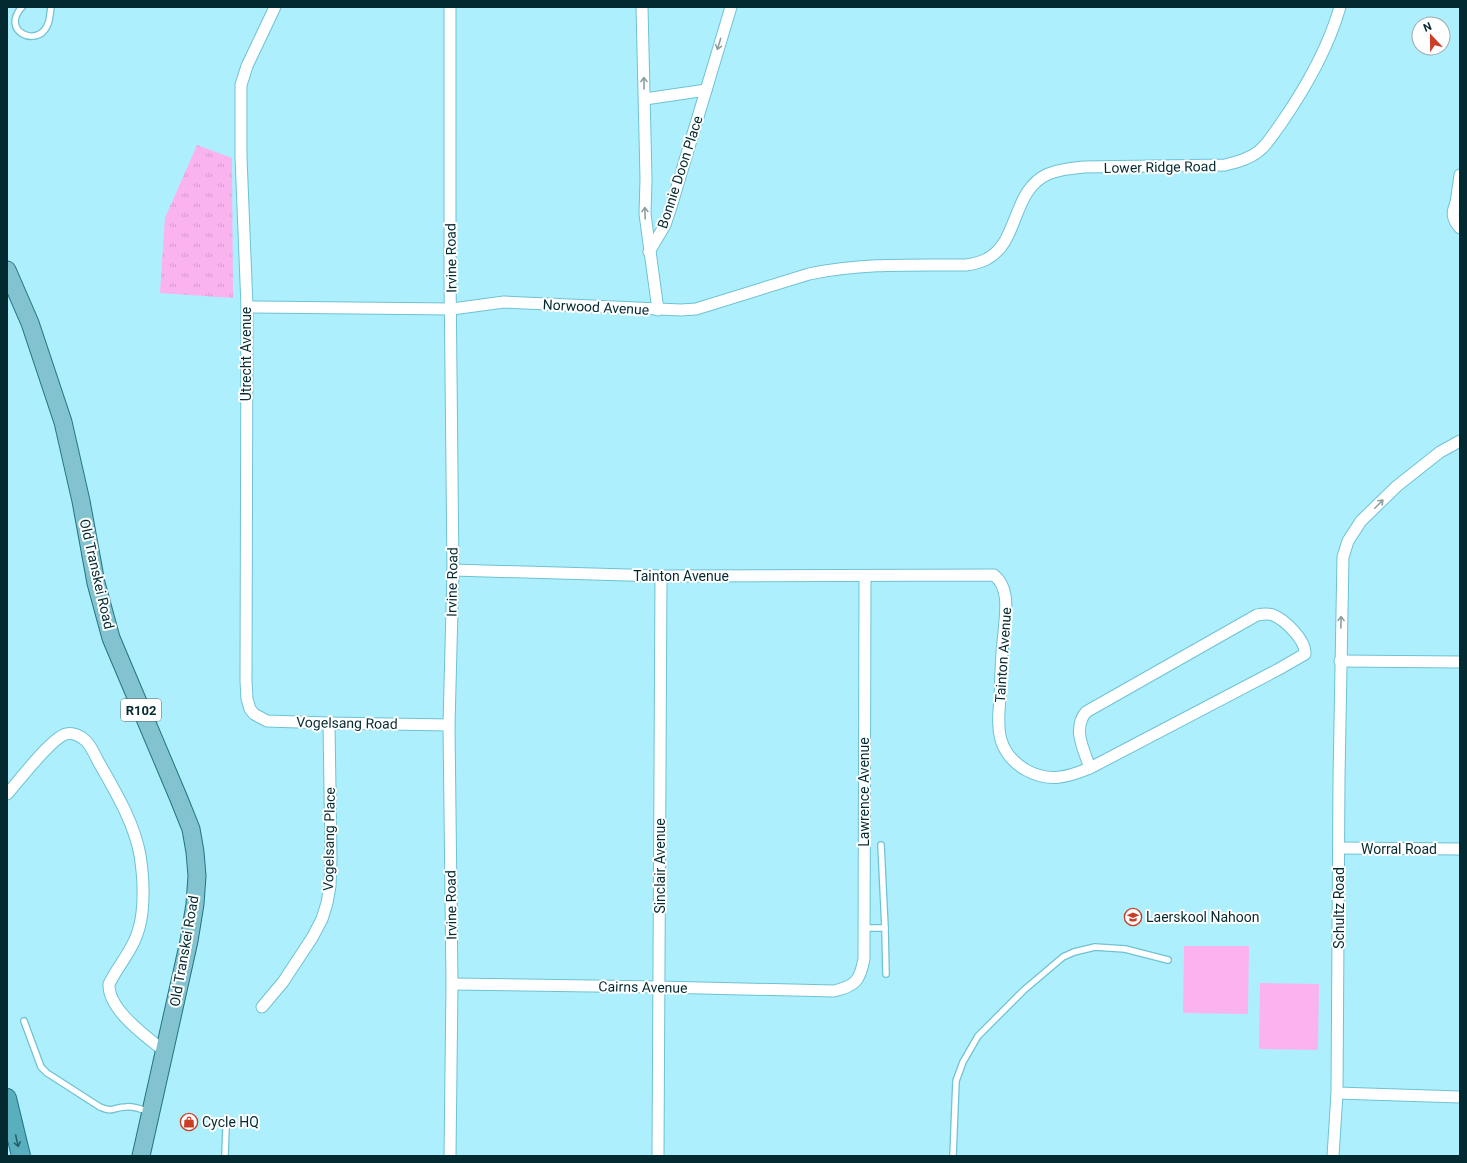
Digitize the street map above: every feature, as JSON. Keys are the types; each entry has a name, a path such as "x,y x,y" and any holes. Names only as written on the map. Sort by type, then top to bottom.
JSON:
{"highway":[{"path":"7,1098 21,1156"}],"main road":[{"name":"Old Transkei Road","path":"7,270 30,323 63,422 81,501 96,583 111,638 179,799 192,837 195,852 197,876 195,904 189,941 141,1156"}],"street":[{"name":"Utrecht Avenue","path":"250,708 247,699 246,681 247,307 241,157 241,85 247,66 275,7"},
{"name":"Irvine Road","path":"450,7 450,275 452,309 453,570 449,725 452,984 450,1156"},
{"name":"Bonnie Doon Place","path":"642,7 645,99 645,214 658,310"},
{"name":"Bonnie Doon Place","path":"649,252 665,225 730,7"},
{"name":"Lower Ridge Road","path":"940,265 966,265 986,259 1000,249 1024,195 1030,187 1047,174 1066,168 1084,167 1214,166 1234,163 1251,156 1267,142 1288,112 1324,49 1340,7"},
{"name":"Bonnie Doon Place","path":"645,99 706,90"},
{"path":"1460,175 1458,205 1452,213 1453,219 1460,228"},
{"name":"Norwood Avenue","path":"247,307 452,309 504,302 658,310 696,309 809,274 877,265 940,265"},
{"name":"Schultz Road","path":"1333,1156 1337,1092 1340,661 1342,566 1345,549 1348,541 1361,521 1397,486 1440,452 1460,441"},
{"name":"Tainton Avenue","path":"453,570 661,576 994,575 1002,584 1006,600 999,719 1002,741 1006,751 1017,765 1031,773 1060,778 1071,776 1090,768 1279,669 1304,654 1305,648 1303,644 1282,620 1270,614 1257,615 1086,712 1080,722 1079,734 1090,768"},
{"name":"Sinclair Avenue","path":"658,1156 661,576"},
{"name":"Lawrence Avenue","path":"834,991 853,984 858,979 862,970 864,958 865,576"},
{"path":"1340,661 1460,662"},
{"name":"Vogelsang Road","path":"250,708 254,714 267,720 329,724 449,725"},
{"name":"Vogelsang Place","path":"262,1007 283,982 312,938 322,919 327,902 330,886 331,858 329,724"},
{"path":"7,794 48,747 57,740 66,734 72,734 79,736 86,741 107,776 133,828 140,856 143,891 142,912 138,933 109,984 109,990 118,1008 127,1018 164,1051"},
{"name":"Worral Road","path":"1339,848 1460,849"},
{"name":"Cairns Avenue","path":"452,984 834,991"},
{"path":"1337,1092 1460,1097"}],"lane":[{"path":"22,7 14,18 16,26 22,34 30,37 43,31 47,26 51,7"},
{"path":"881,845 886,974"},
{"path":"864,928 885,928"},
{"path":"954,1156 956,1081 963,1062 978,1036 1024,990 1063,957 1094,947 1125,949 1168,960"},
{"path":"24,1022 41,1067 47,1073 107,1110 126,1107 137,1108 151,1113"},
{"path":"225,1156 226,1128"}],"green space":[{"path":"197,145 232,158 233,298 160,293 165,218"},
{"path":"1184,946 1249,946 1248,1014 1183,1013"},
{"path":"1260,983 1319,984 1318,1050 1259,1049"}],"place":[{"name":"Laerskool Nahoon","path":"1133,917"},
{"name":"Cycle HQ","path":"189,1122"}]}
